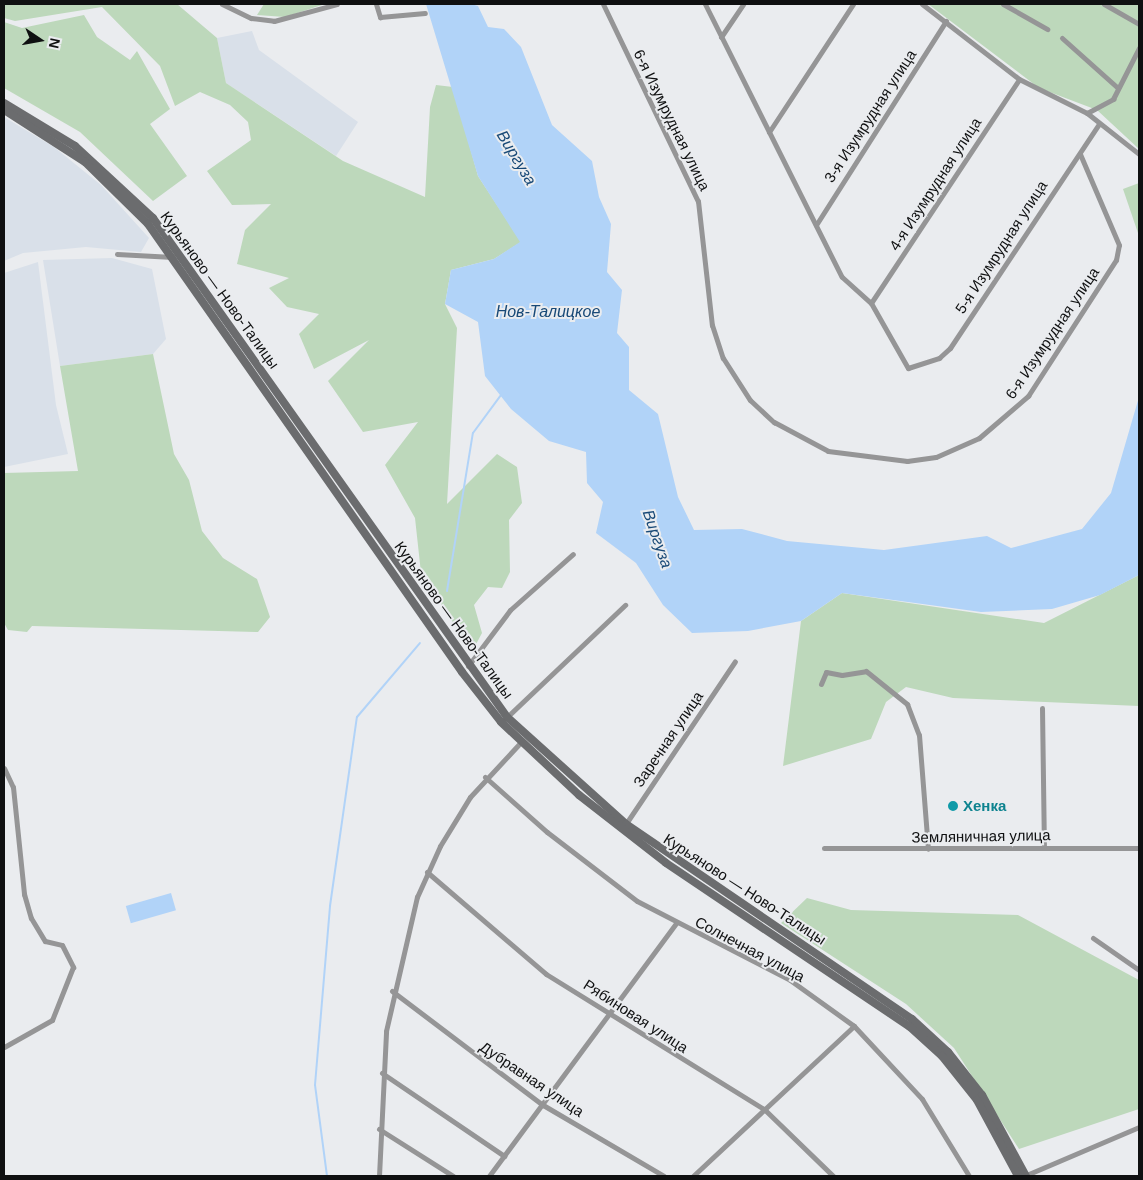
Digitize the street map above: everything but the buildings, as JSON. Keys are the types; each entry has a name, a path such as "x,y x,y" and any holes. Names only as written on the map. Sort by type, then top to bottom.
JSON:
{"main road":[{"name":"Курьяново — Ново-Талицы","path":"4,103 82,151 153,218 467,667 507,717 624,827"},
{"name":"Курьяново — Ново-Талицы","path":"4,110 96,171 175,257 462,672 521,742 624,827 909,1026 942,1056 977,1100 1023,1176"}],"street":[{"path":"222,4 250,18 274,21 337,4"},
{"path":"376,4 380,17 425,13"},
{"name":"6-я Изумрудная улица","path":"603,4 698,201 712,325 723,358 750,400 774,422 828,451 907,461 936,457 979,438 1028,396 1116,260 1119,245 1080,154"},
{"path":"704,4 842,277 871,303"},
{"path":"721,37 742,4"},
{"path":"769,132 853,4"},
{"path":"922,4 1019,79 1087,113 1098,125 1139,154"},
{"path":"1003,4 1047,28"},
{"path":"1104,4 1139,24"},
{"name":"3-я Изумрудная улица","path":"816,225 946,21"},
{"path":"1062,38 1118,88"},
{"path":"1087,113 1106,105 1118,88 1139,48"},
{"name":"4-я Изумрудная улица","path":"871,303 1019,79"},
{"name":"5-я Изумрудная улица","path":"871,303 903,365 913,368 950,348 1098,125"},
{"path":"117,254 175,257"},
{"path":"467,667 510,610 573,554"},
{"path":"507,717 625,605"},
{"name":"Заречная улица","path":"624,827 735,661"},
{"path":"821,684 826,672 842,675 866,671 907,704 919,735 928,849"},
{"path":"1042,708 1044,848"},
{"path":"379,1176 382,1073 392,991 426,872 485,777 521,742"},
{"path":"4,768 12,787 24,894 31,918 45,941 62,945 73,967 52,1020 4,1047"},
{"name":"Солнечная улица","path":"485,777 603,877 676,923 790,980 854,1026 922,1098 969,1176"},
{"name":"Земляничная улица","path":"824,848 1139,848"},
{"name":"Рябиновая улица","path":"426,872 546,974 765,1110 833,1176"},
{"path":"489,1176 543,1106 608,1014 676,923"},
{"path":"1093,938 1139,970"},
{"name":"Дубравная улица","path":"392,991 543,1106 664,1176"},
{"path":"693,1176 854,1026"},
{"path":"382,1073 504,1156"},
{"path":"1023,1176 1139,1127"},
{"path":"379,1129 453,1176"}],"shaded area":[{"path":"252,31 259,50 358,122 336,156 226,83 217,38"},
{"path":"4,117 54,147 101,185 149,238 141,252 86,247 23,253 4,261"},
{"path":"112,258 152,269 166,339 153,354 60,366 43,260"},
{"path":"38,262 56,405 68,454 4,467 4,273"}],"green space":[{"path":"4,4 177,4 217,38 226,83 343,161 425,197 430,107 436,85 453,87 478,176 521,242 494,259 451,270 445,304 457,328 447,504 497,454 517,467 522,503 509,520 510,572 502,588 488,587 474,605 482,633 474,648 470,649 421,573 415,518 385,465 418,422 363,432 328,381 369,340 314,369 299,334 319,314 287,307 269,288 289,278 237,264 245,230 271,204 232,205 207,171 251,140 248,122 230,105 200,92 175,106 160,66 102,7 15,21 4,18"},
{"path":"264,4 325,4 285,17 257,15"},
{"path":"928,4 1139,4 1139,149 1097,110 1039,88"},
{"path":"84,15 97,37 130,60 137,51 170,109 150,124 187,176 153,201 80,132 4,88 4,22 22,28"},
{"path":"1139,183 1139,236 1123,189"},
{"path":"153,354 174,454 189,480 202,531 223,558 257,579 270,617 258,632 32,626 27,632 8,630 4,623 4,473 78,471 60,366"},
{"path":"1139,575 1139,706 953,698 906,687 886,702 871,739 783,766 801,621 842,593 1044,623"},
{"path":"807,898 851,910 1018,915 1139,980 1139,1109 1019,1149 954,1048 906,1004 781,923"}],"water":[{"name":"Нов-Талицкое","path":"426,4 471,4 478,6 488,27 504,29 521,47 552,125 592,161 599,197 611,224 607,272 622,290 617,333 629,347 629,390 658,414 678,497 694,530 742,529 787,541 884,550 987,536 1011,548 1082,529 1111,493 1139,397 1139,575 1100,595 1052,609 981,612 842,593 801,621 748,631 692,633 663,605 636,563 596,533 603,502 587,483 586,452 549,441 511,409 485,376 478,322 445,304 451,270 494,259 520,242 478,176"},
{"path":"171,893 176,910 131,923 126,906"}],"waterway":[{"path":"447,591 473,433 501,395"},
{"path":"327,1176 315,1085 330,906 357,717 420,643"}],"place":[{"name":"Хенка","path":"953,806"}],"water label":[{"name":"Виргуза","path":"516,158"},
{"name":"Виргуза","path":"657,539"}]}
